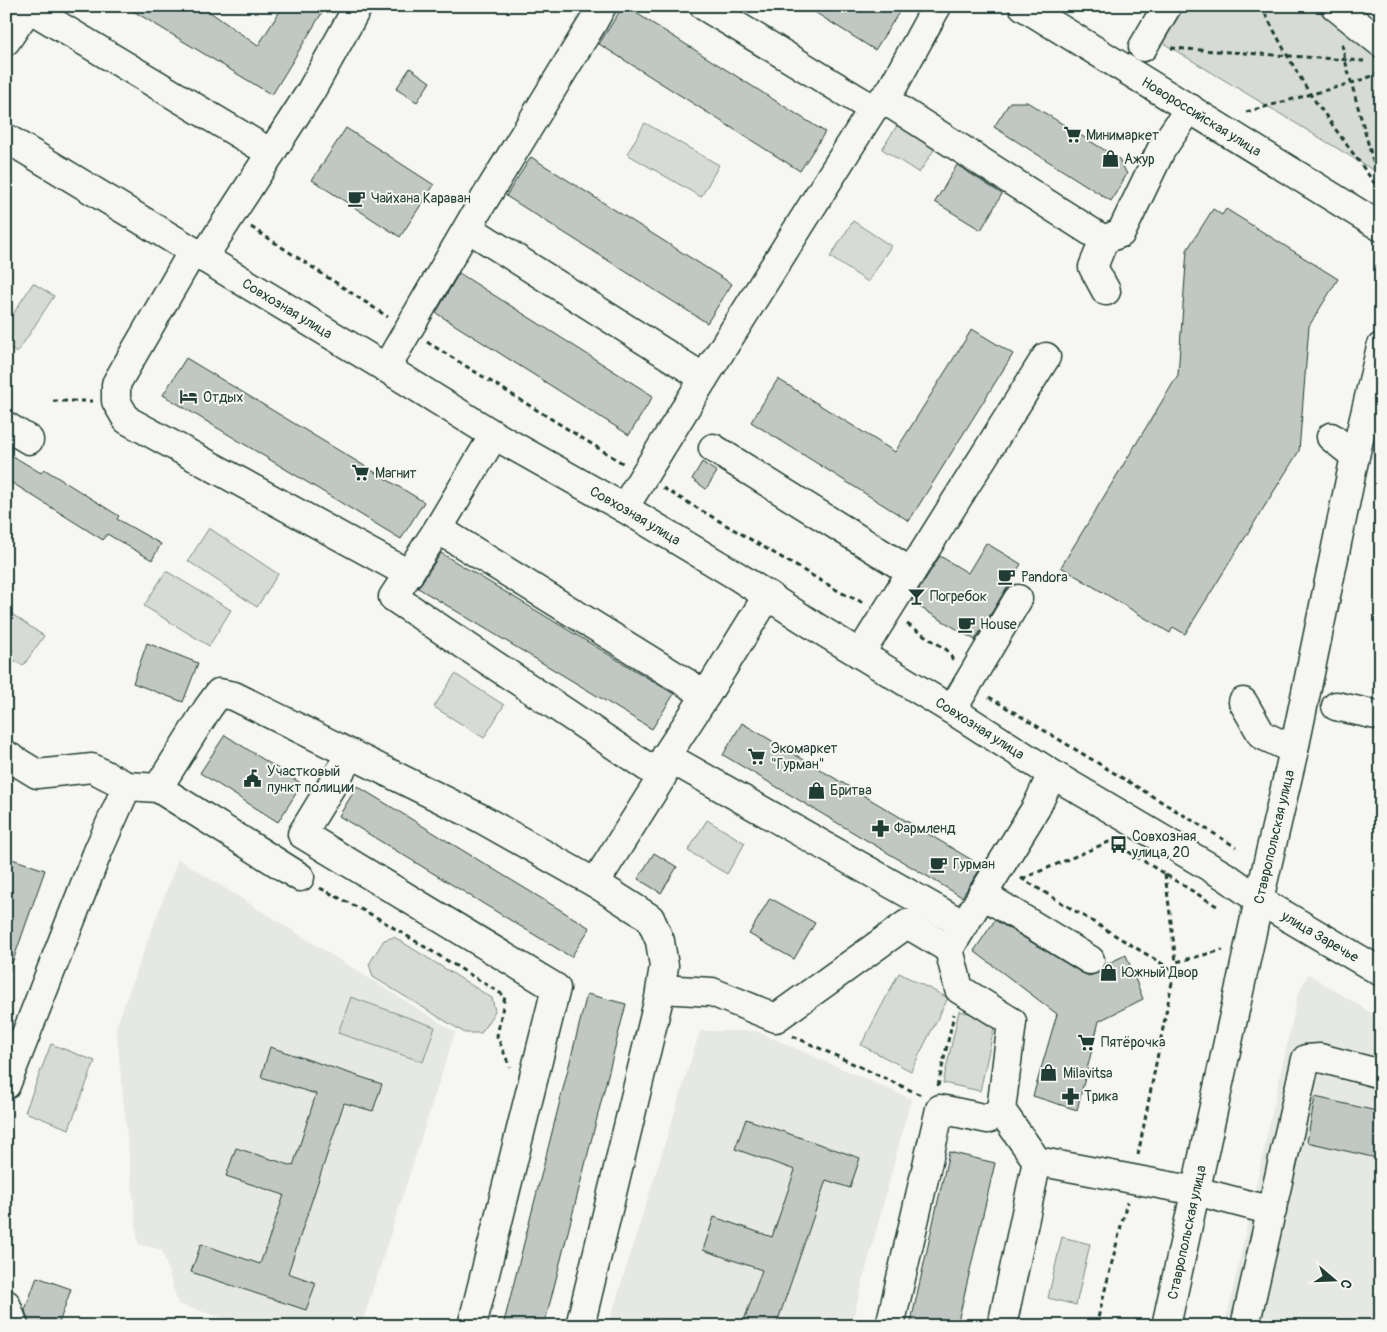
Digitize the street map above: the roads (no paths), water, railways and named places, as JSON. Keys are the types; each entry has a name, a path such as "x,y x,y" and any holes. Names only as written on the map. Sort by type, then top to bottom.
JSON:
{"street":[{"path":"358,6 311,92 230,217 198,255 116,384 116,402 127,420 409,574"},
{"path":"386,368 602,6"},
{"path":"704,6 1119,236"},
{"path":"624,508 878,104 890,92 937,6"},
{"name":"Новороссийская улица","path":"1023,6 1381,226"},
{"path":"1143,47 1167,6"},
{"path":"1335,6 1376,52"},
{"path":"6,42 30,7 271,153"},
{"path":"1106,291 1093,267 1119,236 1162,150 1190,108"},
{"name":"Совхозная улица","path":"6,138 494,435 624,508 768,595 1052,774 1228,878 1259,900"},
{"path":"468,228 704,378"},
{"name":"Ставропольская улица","path":"1166,1326 1259,900 1294,750 1355,456 1381,347"},
{"path":"860,654 1046,357"},
{"path":"494,435 438,529 393,597 664,766 964,925"},
{"path":"1331,436 1355,456"},
{"path":"712,448 911,572"},
{"path":"438,529 706,695"},
{"path":"595,883 706,695 768,595"},
{"path":"952,710 1018,599"},
{"path":"158,788 208,708 220,693 234,696 480,818 595,883 650,918 660,941 664,966 661,989 580,1326"},
{"path":"1243,702 1262,735 1294,750"},
{"path":"1336,706 1381,716"},
{"path":"351,754 302,834 556,988 472,1326"},
{"path":"6,755 37,774 92,768 127,786 158,788 300,877"},
{"path":"948,949 982,894 1010,872 1052,774"},
{"path":"6,1085 98,851 127,786"},
{"path":"982,894 1090,960"},
{"name":"улица Заречье","path":"1259,900 1381,972"},
{"path":"661,989 712,992 776,1018 907,924 948,949 959,989 1012,1022 1001,1110 1036,1161 1196,1190 1272,1212"},
{"path":"1245,1326 1306,1058 1320,1058 1381,1074"},
{"path":"890,1326 937,1106 988,1118 1001,1110"},
{"path":"1002,1326 1036,1161"},
{"path":"6,1304 14,1326"}],"place":[{"name":"Минимаркет","path":"1072,135"},
{"name":"Ажур","path":"1110,159"},
{"name":"Чайхана Караван","path":"357,198"},
{"name":"Отдых","path":"189,397"},
{"name":"Магнит","path":"361,473"},
{"name":"Pandora","path":"1007,577"},
{"name":"Погребок","path":"916,596"},
{"name":"House","path":"966,624"},
{"name":"Экомаркет \"Гурман\"","path":"757,756"},
{"name":"Участковый пункт полиции","path":"253,779"},
{"name":"Бритва","path":"816,790"},
{"name":"Фармленд","path":"880,828"},
{"name":"Совхозная улица, 20","path":"1118,844"},
{"name":"Гурман","path":"939,864"},
{"name":"Южный Двор","path":"1108,972"},
{"name":"Пятёрочка","path":"1087,1042"},
{"name":"Milavitsa","path":"1049,1073"},
{"name":"Трика","path":"1070,1096"}]}
